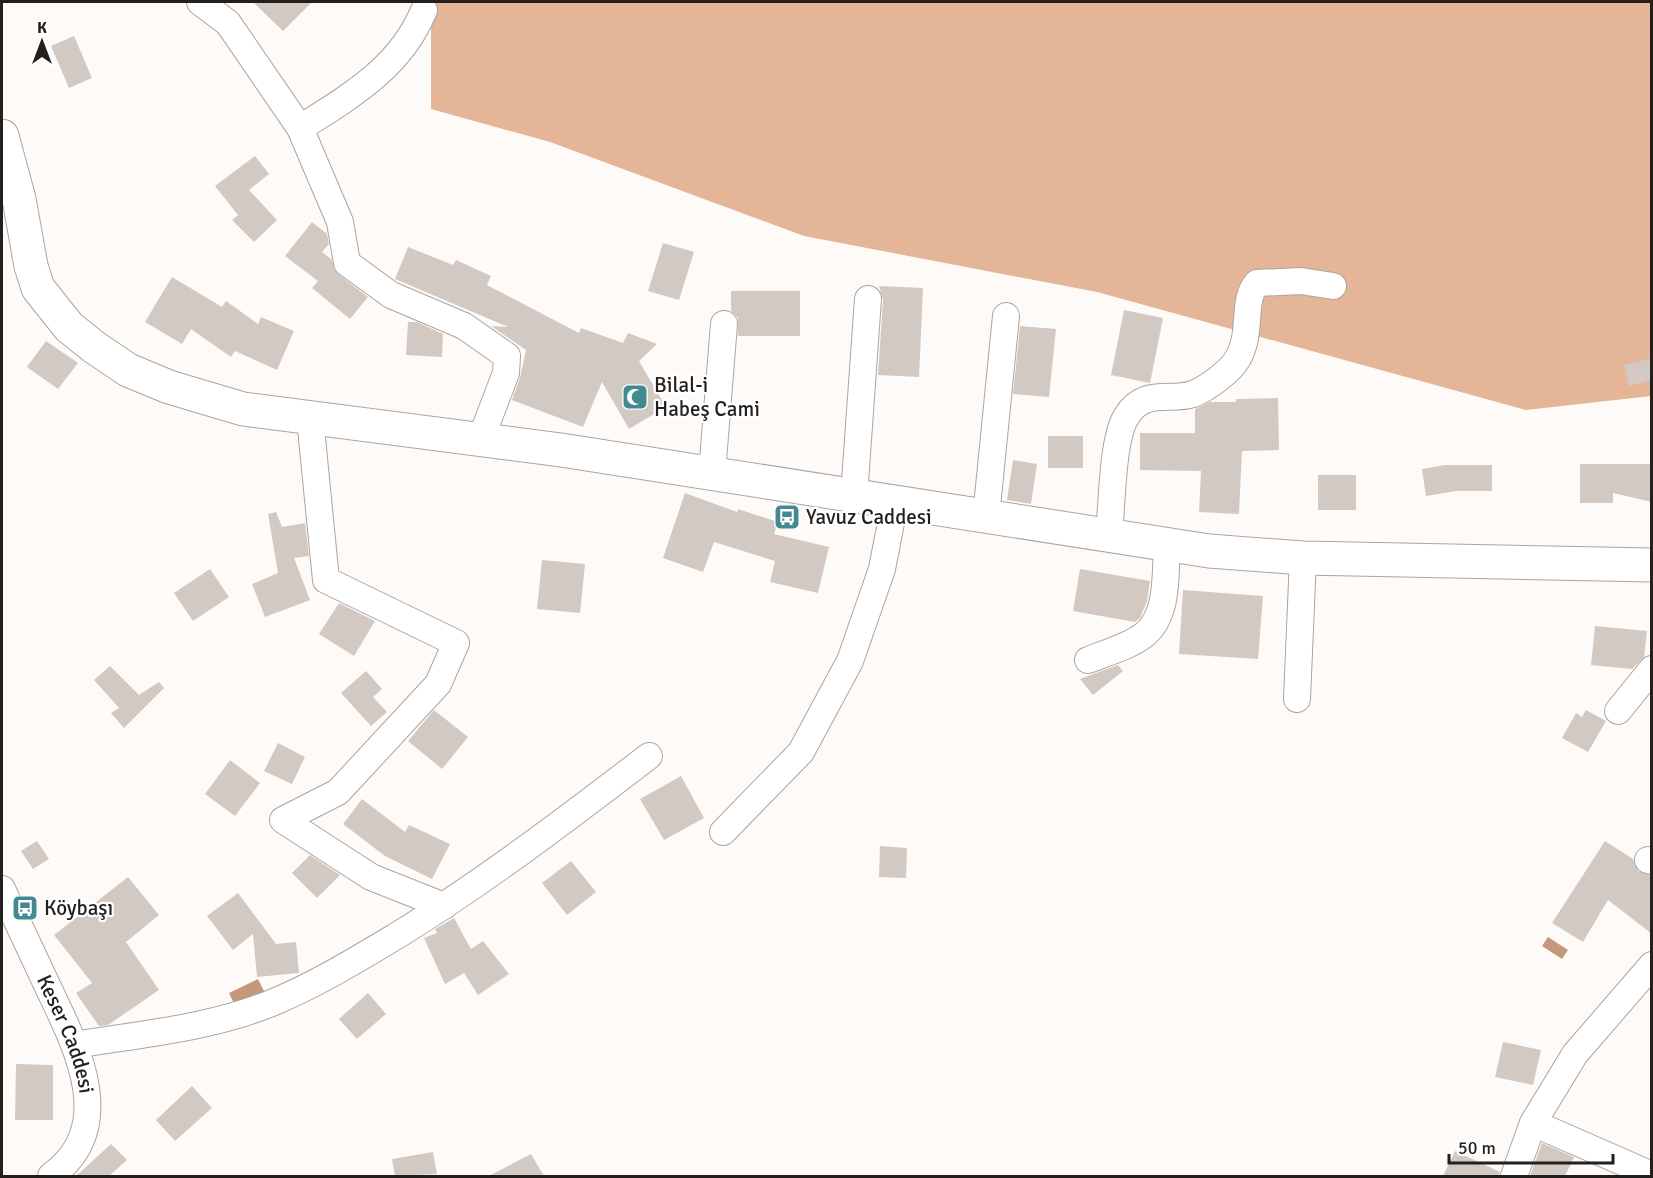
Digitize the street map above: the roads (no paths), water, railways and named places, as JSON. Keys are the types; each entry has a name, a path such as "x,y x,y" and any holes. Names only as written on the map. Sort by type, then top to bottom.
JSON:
{"main road":[{"path":"2,136 19,199 31,266 38,288 69,327 128,370 169,387 243,409 712,473 1167,546 1303,558 1652,566"}],"street":[{"path":"200,2 228,23 300,128 340,222 347,263 391,295 464,326 507,356 506,373 480,441"},
{"path":"300,128 361,90 387,67 414,34 424,10"},
{"path":"1109,535 1119,432 1131,410 1148,399 1191,395 1233,366 1245,346 1250,291 1257,283 1301,281 1333,286"},
{"path":"854,496 868,299"},
{"path":"986,517 1006,316"},
{"path":"712,473 724,324"},
{"path":"310,418 326,580 456,643 438,684 338,792 283,820 372,877 444,906"},
{"path":"723,831 801,752 850,661 882,569 895,502"},
{"path":"1088,660 1143,636 1153,626 1160,615 1167,546"},
{"path":"1297,699 1303,558"},
{"path":"1618,711 1652,669"},
{"path":"75,1045 225,1019 274,1002 350,964 444,906 532,845 649,756"},
{"name":"Keser Caddesi","path":"2,889 75,1045 87,1086 86,1120 74,1154 62,1168 51,1176"},
{"path":"1515,1176 1533,1123 1575,1054 1652,965"},
{"path":"1533,1123 1652,1175"}],"place":[{"name":"Bilal-i Habeş Cami","path":"635,397"},
{"name":"Yavuz Caddesi","path":"787,517"},
{"name":"Köybaşı","path":"25,908"}]}
